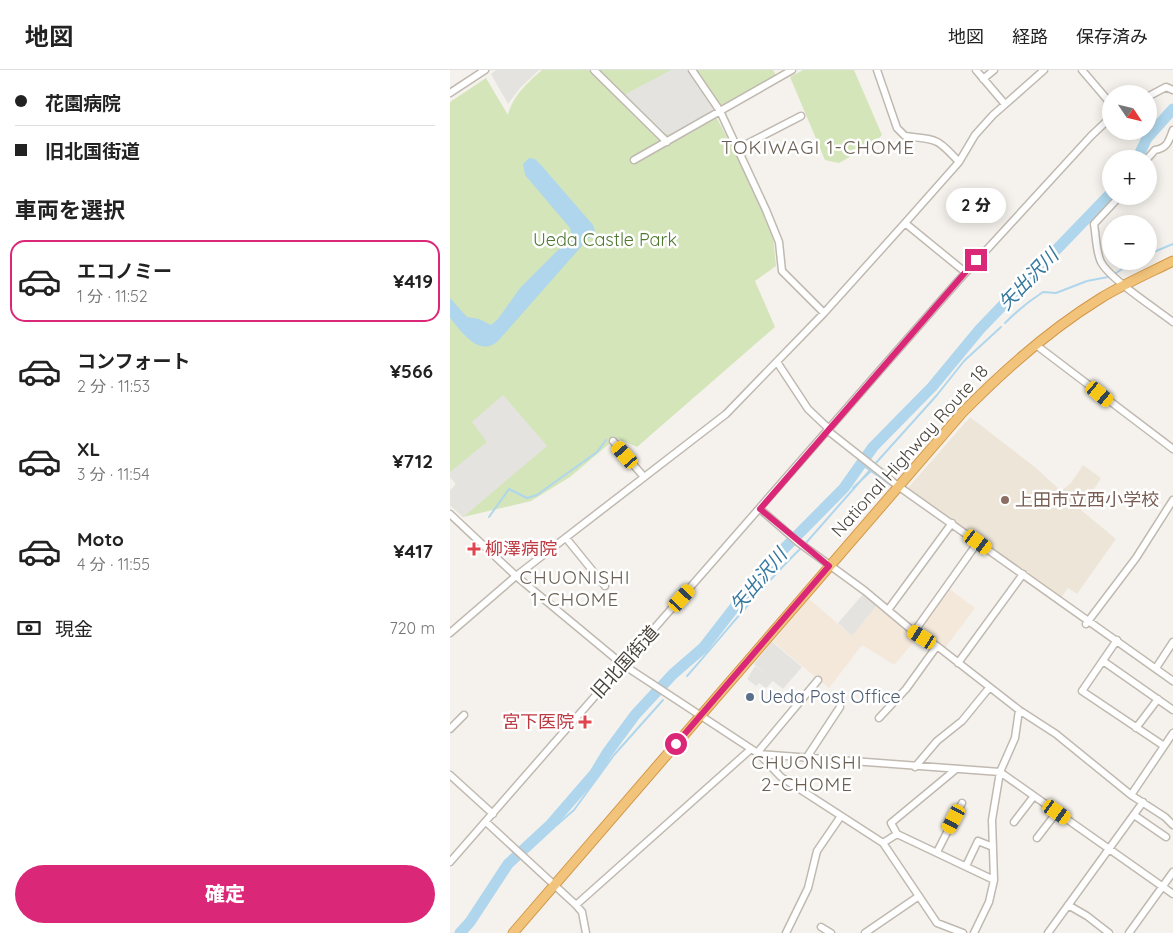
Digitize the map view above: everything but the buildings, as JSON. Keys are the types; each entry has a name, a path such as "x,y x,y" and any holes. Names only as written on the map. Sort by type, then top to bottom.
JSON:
{"highway":[{"name":"National Highway Route 18","path":"513,933 962,413 1008,367 1080,312 1126,285 1173,261"}],"street":[{"path":"450,93 485,70"},
{"path":"594,70 668,142"},
{"path":"692,70 720,111 739,148 779,242 782,271 824,314"},
{"path":"634,160 792,70"},
{"path":"877,70 897,128 901,133 905,136 935,140 942,143 959,162"},
{"path":"976,70 1004,103"},
{"path":"983,79 994,70"},
{"path":"450,633 516,576 726,414 824,314 905,223 959,162 974,135 1004,103 1044,70"},
{"path":"1082,70 1102,93"},
{"path":"1158,91 1166,87 1173,90"},
{"path":"739,148 801,116"},
{"path":"905,223 965,272 1102,126"},
{"path":"1155,150 1162,149 1171,140 1173,130"},
{"path":"1114,205 1094,224 1100,261 1112,277 1126,285 1173,322"},
{"name":"旧北国街道","path":"450,862 965,272"},
{"path":"1036,345 1173,450"},
{"path":"776,362 808,409 858,457 1023,574 1087,622 1117,640 1173,681"},
{"path":"613,441 644,477"},
{"path":"1087,622 1136,558 1173,500"},
{"path":"760,509 798,542 914,632 937,646 1019,710 1063,739 1131,795 1165,817 1173,826"},
{"path":"450,514 516,576 622,664 756,752 780,777 883,843 937,923 962,933"},
{"path":"888,610 952,523"},
{"path":"566,538 605,586"},
{"path":"914,632 978,542"},
{"path":"958,663 1023,574"},
{"path":"1117,640 1082,691 1164,746"},
{"path":"1156,668 1173,642"},
{"path":"879,718 906,689 937,646"},
{"path":"1103,660 1173,710"},
{"path":"576,905 756,752 818,680"},
{"path":"916,767 937,741 962,721 989,688"},
{"path":"1136,728 1158,699"},
{"path":"807,757 840,707"},
{"path":"974,933 989,902 994,880 992,820 1000,772 1015,738 1019,710"},
{"path":"450,729 464,715"},
{"path":"1131,795 1173,733"},
{"path":"756,752 916,767 1000,772 1173,894"},
{"path":"955,770 892,823 897,834 994,880"},
{"path":"450,775 492,814"},
{"path":"1014,822 1034,796"},
{"path":"1048,933 1143,802"},
{"path":"937,852 962,803"},
{"path":"1037,838 1057,812"},
{"path":"1134,815 1166,838"},
{"path":"786,933 808,888 817,851 841,816"},
{"path":"486,822 526,856 576,905 582,912 586,933"},
{"path":"883,843 897,834"},
{"path":"966,866 978,841 993,847"},
{"path":"1129,933 1173,872"},
{"path":"865,933 918,896"},
{"path":"1068,905 1087,916 1109,933"},
{"path":"821,927 831,933"}],"shaded area":[{"path":"496,70 539,70 520,88 508,104 491,74"},
{"path":"671,70 690,70 717,109 670,135 659,131 624,95"},
{"path":"503,395 547,446 463,517 450,505 450,491 456,484 450,477 450,472 487,442 472,422"},
{"name":"上田市立西小学校","path":"970,417 1036,468 1061,491 1071,483 1083,465 1101,478 1081,510 1116,539 1077,594 1068,588 1061,598 907,489"},
{"path":"948,588 975,608 945,648 917,630"},
{"path":"864,593 878,604 852,636 838,623"},
{"path":"809,599 852,636 878,604 918,637 894,665 862,645 829,688 773,642"},
{"path":"772,642 802,667 783,689 773,681 766,688 759,683 756,686 747,679 755,666 763,672 754,664"}],"green space":[{"name":"Ueda Castle Park","path":"542,70 773,70 777,77 714,113 765,209 773,235 776,266 755,281 775,327 637,447 616,438 570,477 531,501 463,517 450,505 450,491 456,484 450,477 450,102 486,78 508,115 517,96"},
{"path":"803,70 854,70 882,135 873,144 839,163 825,160 790,77"}],"water":[{"path":"529,158 535,159 541,165 593,225 595,231 498,341 491,345 477,345 450,318 450,298 467,317 479,319 491,325 498,319 520,288 572,236 570,228 525,175 523,164"}],"waterway":[{"name":"矢出沢川","path":"1141,150 1147,138 1173,109"},
{"name":"矢出沢川","path":"460,933 470,922 508,864 550,825 595,773 635,715 673,674 703,648 765,568 844,488 873,447 932,387 980,329 1102,202"},
{"path":"1157,251 1173,244"},
{"path":"1113,275 1120,270"},
{"path":"1005,323 1023,306 1043,292 1056,293 1087,281 1108,277"},
{"path":"875,464 937,395 964,361 1001,327"},
{"path":"489,517 509,489 527,498 537,495 597,452 606,440"},
{"path":"861,464 891,485"},
{"path":"805,544 871,469"},
{"path":"853,488 871,471"},
{"path":"687,676 757,595 801,548"},
{"path":"545,829 551,830 574,810 614,755 663,700"}],"place":[{"name":"上田市立西小学校","path":"1005,500"},
{"name":"柳澤病院","path":"474,549"},
{"name":"Ueda Post Office","path":"750,697"},
{"name":"宮下医院","path":"585,722"}],"district":[{"name":"TOKIWAGI 1-CHOME","path":"818,147"},
{"name":"CHUONISHI 1-CHOME","path":"575,588"},
{"name":"CHUONISHI 2-CHOME","path":"807,773"}],"route":[{"path":"676,744 829,566 760,509 828,428 976,260"}]}
